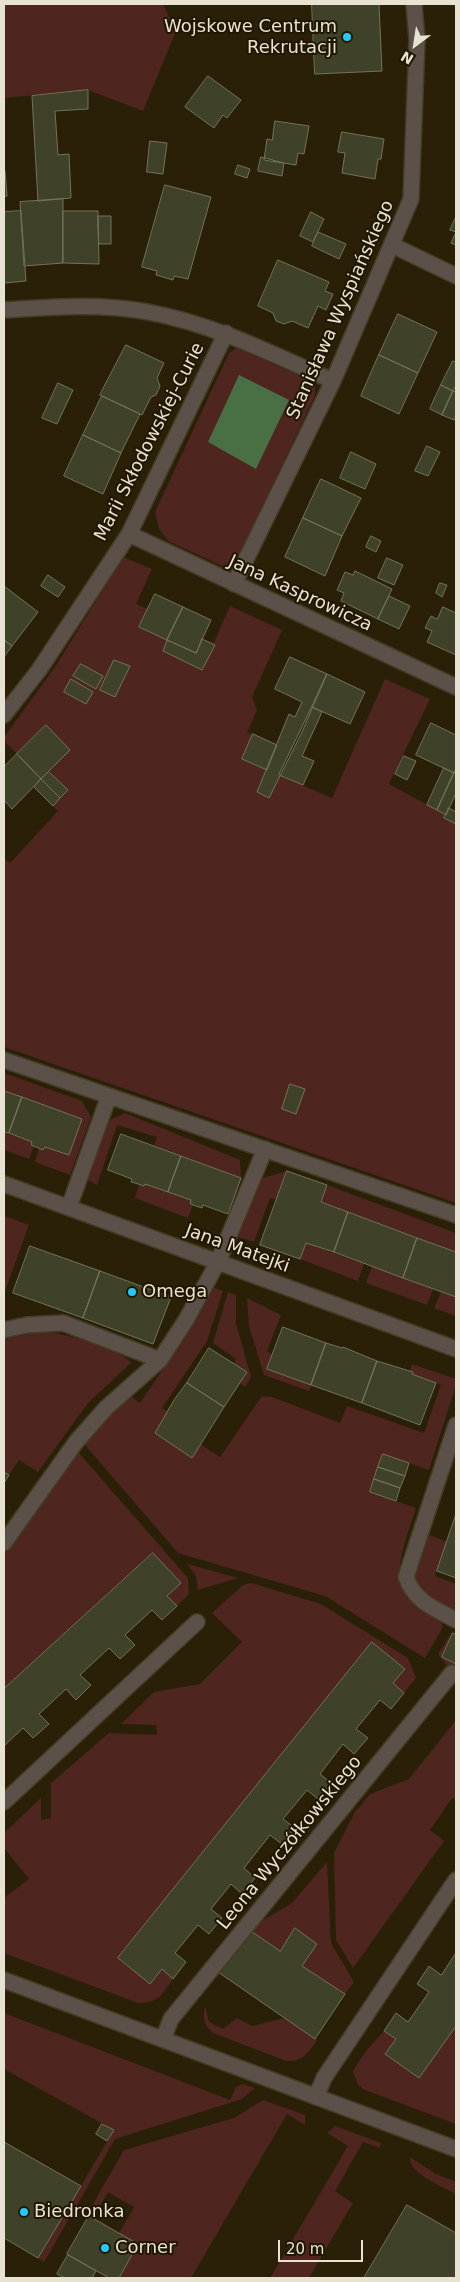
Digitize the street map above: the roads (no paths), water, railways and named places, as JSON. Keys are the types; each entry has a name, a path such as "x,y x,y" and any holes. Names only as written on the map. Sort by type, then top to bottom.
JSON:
{"street":[{"name":"Stanisława Wyspiańskiego","path":"234,584 333,381 411,199 417,40 414,4"},
{"path":"392,245 456,276"},
{"path":"4,310 73,306 143,311 226,333 333,381"},
{"name":"Marii Skłodowskiej-Curie","path":"4,714 38,670 129,534 226,333"},
{"name":"Jana Kasprowicza","path":"129,534 456,687"},
{"path":"4,1060 456,1215"},
{"path":"69,1207 109,1096"},
{"path":"4,1543 76,1442 106,1408 160,1360 186,1320 218,1262 265,1150"},
{"name":"Jana Matejki","path":"4,1184 456,1349"},
{"path":"4,1330 27,1325 63,1323 160,1360"},
{"path":"456,1425 406,1577 410,1589 420,1600 456,1620"},
{"path":"4,1802 197,1622"},
{"name":"Leona Wyczółkowskiego","path":"163,2039 171,2019 452,1673"},
{"path":"316,2097 324,2078 456,1880"},
{"path":"4,1980 456,2149"}],"place":[{"name":"Wojskowe Centrum Rekrutacji","path":"347,37"},
{"name":"Omega","path":"132,1292"},
{"name":"Biedronka","path":"24,2212"},
{"name":"Corner","path":"105,2248"}]}
